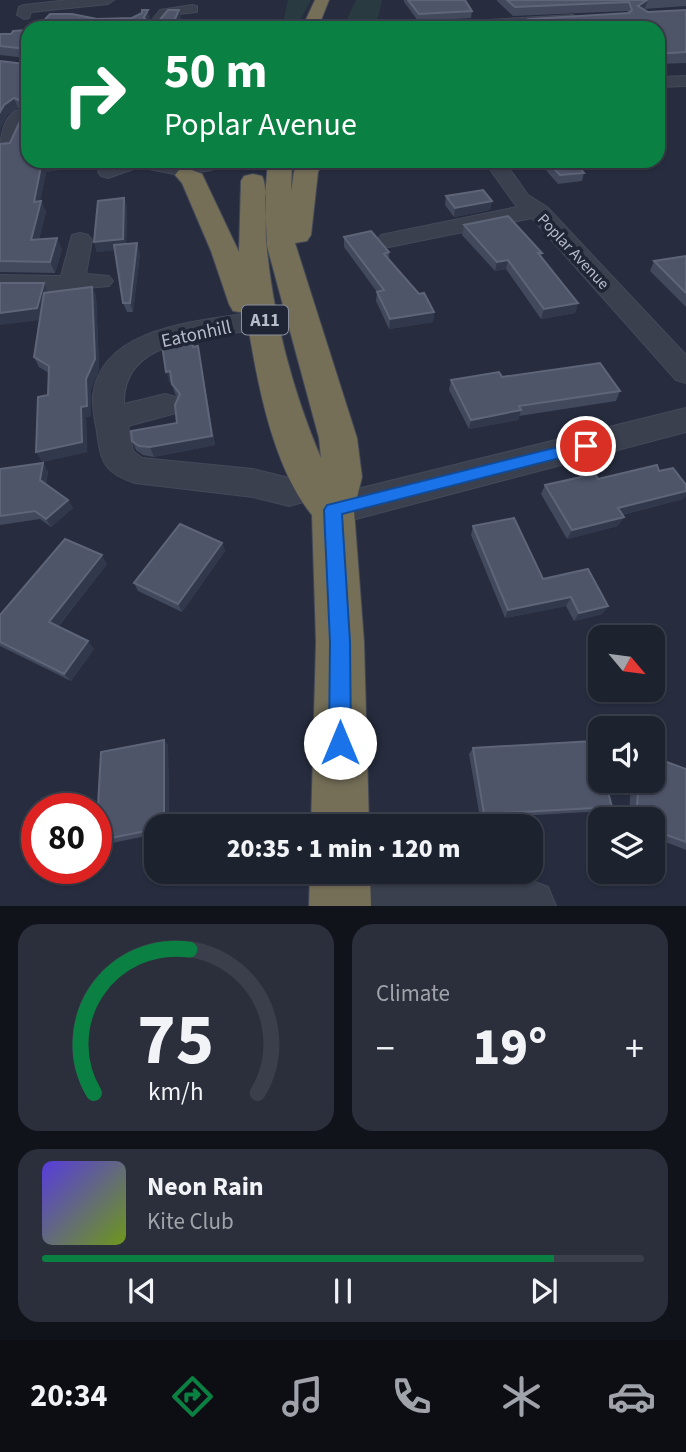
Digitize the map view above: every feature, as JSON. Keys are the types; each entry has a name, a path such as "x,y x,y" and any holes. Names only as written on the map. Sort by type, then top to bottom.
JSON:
{"highway":[{"path":"313,21 322,0"},
{"path":"189,168 225,251 277,387"},
{"name":"A11","path":"255,168 252,189 253,252 277,387 323,498 340,642 349,814"},
{"name":"A11","path":"280,168 278,197 285,265 338,438 342,478 323,498"},
{"path":"285,265 293,258 308,168"},
{"path":"340,884 340,906"}],"street":[{"path":"20,11 108,0"},
{"path":"70,4 78,18"},
{"path":"156,21 169,10 194,4"},
{"path":"556,21 594,18"},
{"path":"665,82 686,81"},
{"path":"5,142 16,116"},
{"path":"108,172 119,168"},
{"path":"160,168 189,168"},
{"name":"Poplar Avenue","path":"499,168 520,200 537,210 686,373"},
{"path":"389,240 537,210"},
{"path":"72,283 80,240"},
{"path":"0,283 32,285 100,281"},
{"name":"Eatonhill","path":"250,322 186,332 157,340 120,366 109,390 117,458 135,470 187,478 253,483 323,498"},
{"path":"657,341 686,334"},
{"path":"111,418 165,405"},
{"path":"323,498 686,420"},
{"path":"473,884 512,900"},
{"path":"379,906 413,894 512,900"}],"shaded area":[{"path":"288,0 311,0 300,21 284,21"},
{"path":"356,0 382,0 375,21 346,21"}],"building":[{"path":"408,0 465,0 472,11 419,14"},
{"path":"507,0 647,0 638,6 648,12 686,10 686,52 665,54 665,21 529,19 629,13 632,10 629,2 515,7"},
{"path":"142,10 148,10 144,17 146,21 44,21 50,14 72,14 97,19 132,18 142,13"},
{"path":"168,10 179,10 174,21 159,21"},
{"path":"21,30 21,48 0,46 0,34 11,34 13,31"},
{"path":"0,61 21,64 21,101 14,98 4,105 0,112"},
{"path":"21,119 21,168 41,168 34,202 41,201 31,240 57,238 50,262 0,261 0,144 10,143"},
{"path":"554,168 580,168 584,173 560,175"},
{"path":"483,190 492,201 455,208 446,196"},
{"path":"124,198 123,239 94,242 98,201"},
{"path":"508,216 542,253 538,253 578,303 544,309 508,260 497,262 464,225"},
{"path":"371,231 389,252 384,254 419,294 424,293 434,312 390,319 377,292 384,290 344,237"},
{"path":"137,243 130,303 123,303 114,245"},
{"path":"686,256 686,293 654,261"},
{"path":"0,283 44,283 37,308 0,313"},
{"path":"92,287 95,359 86,379 87,406 81,407 82,442 36,452 38,397 48,395 49,366 34,357 44,293"},
{"path":"191,339 193,347 198,346 212,436 150,447 139,446 132,441 131,431 177,423 175,405 180,394 172,384 170,371 166,372 162,345"},
{"path":"600,363 620,391 519,406 521,410 471,420 451,380 499,372 502,377"},
{"path":"43,463 40,480 68,500 46,519 35,511 0,516 0,469"},
{"path":"657,465 659,471 673,468 686,485 686,491 618,508 624,517 572,530 545,485 595,474 598,479"},
{"path":"514,518 543,579 588,569 608,606 579,613 571,597 508,610 473,526"},
{"path":"180,524 222,543 178,604 134,583"},
{"path":"65,539 102,555 49,622 88,641 64,674 0,642 0,615"},
{"path":"164,740 164,814 144,814 144,831 112,838 112,793 99,793 101,752"},
{"path":"588,741 588,793 608,793 612,807 484,814 473,748"},
{"path":"665,761 686,769 686,842 665,834 665,807 637,807 638,793 665,793"}],"route":[{"path":"340,743 340,642 334,573 333,510 586,446"}]}
